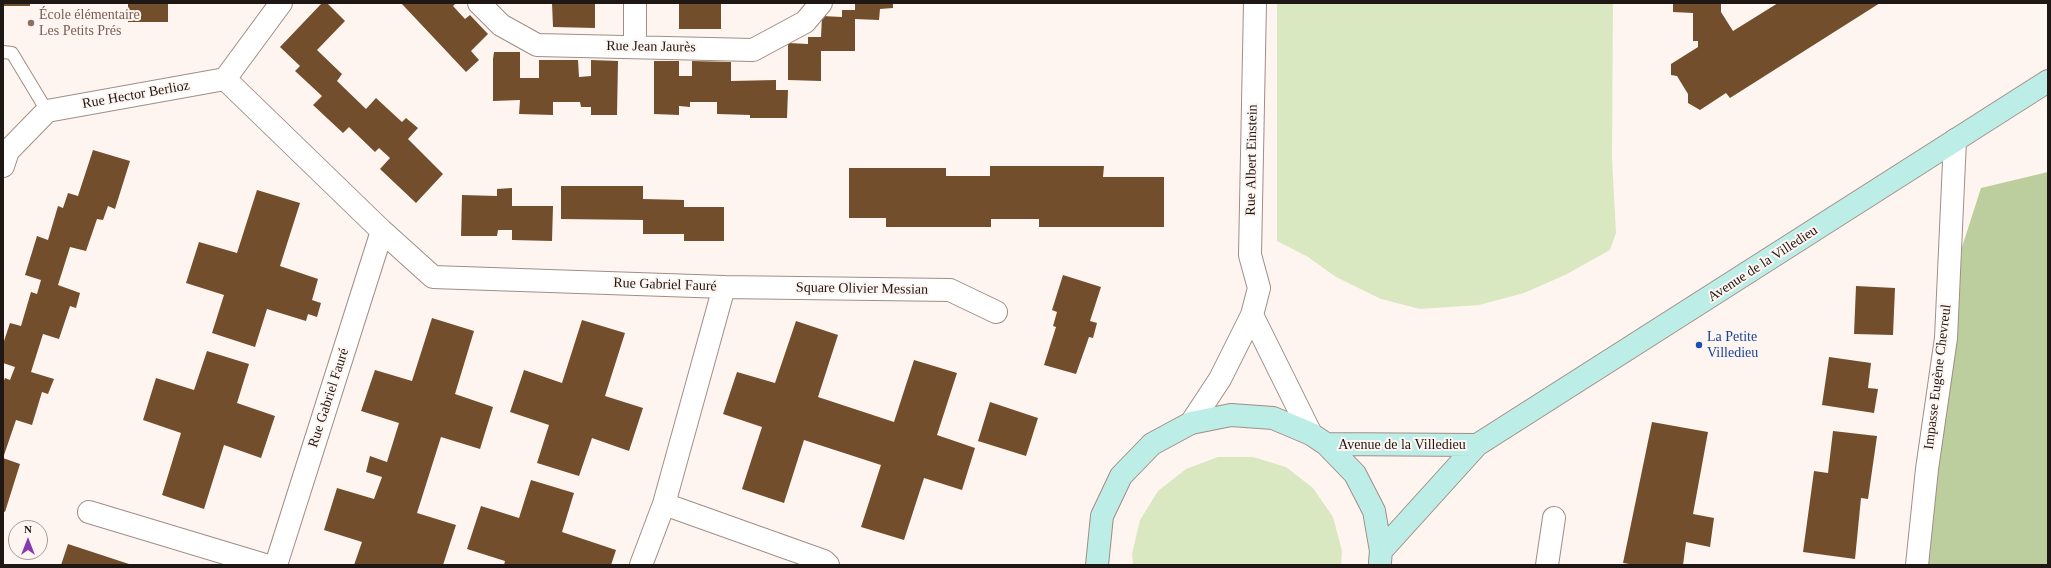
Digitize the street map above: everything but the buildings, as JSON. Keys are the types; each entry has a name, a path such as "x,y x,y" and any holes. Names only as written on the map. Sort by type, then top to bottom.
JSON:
{"street":[{"path":"225,79 281,3"},
{"name":"Rue Jean Jaurès","path":"479,3 500,25 537,45 753,50 805,22 821,3"},
{"path":"635,3 635,47"},
{"name":"Rue Albert Einstein","path":"1191,423 1220,379 1252,315 1259,288 1250,255 1255,3"},
{"name":"Rue Hector Berlioz","path":"47,111 225,79"},
{"name":"Rue Gabriel Fauré","path":"225,79 382,231 433,277 724,287 664,504 641,565"},
{"name":"Avenue de la Villedieu","path":"1381,558 1477,445 2048,80"},
{"path":"3,166 8,151 47,111"},
{"name":"Impasse Eugène Chevreul","path":"1917,565 1927,470 1946,338 1955,140"},
{"name":"Rue Gabriel Fauré","path":"276,565 382,231"},
{"name":"Square Olivier Messian","path":"724,287 950,290 996,312"},
{"path":"1252,315 1319,439 1355,474 1374,511 1381,558"},
{"path":"1095,563 1102,516 1121,476 1152,444 1191,423 1231,415 1273,418 1319,439"},
{"name":"Avenue de la Villedieu","path":"1319,439 1477,445"},
{"path":"664,504 824,561 828,565"},
{"path":"89,512 265,565"},
{"path":"1547,565 1554,518"}],"lane":[{"path":"3,52 12,53 47,111"}],"green space":[{"path":"1277,3 1613,3 1612,158 1616,233 1610,250 1565,275 1524,293 1479,305 1420,309 1381,299 1336,277 1308,257 1277,241"},
{"path":"2048,172 2048,565 1925,565 1928,519 1962,247 1981,188"},
{"path":"1218,457 1253,457 1286,467 1313,488 1333,517 1342,551 1341,565 1133,565 1132,554 1140,520 1158,491 1186,469"}],"place":[{"name":"École élémentaire Les Petits Prés","path":"31,23"},
{"name":"La Petite Villedieu","path":"1699,345"}]}
